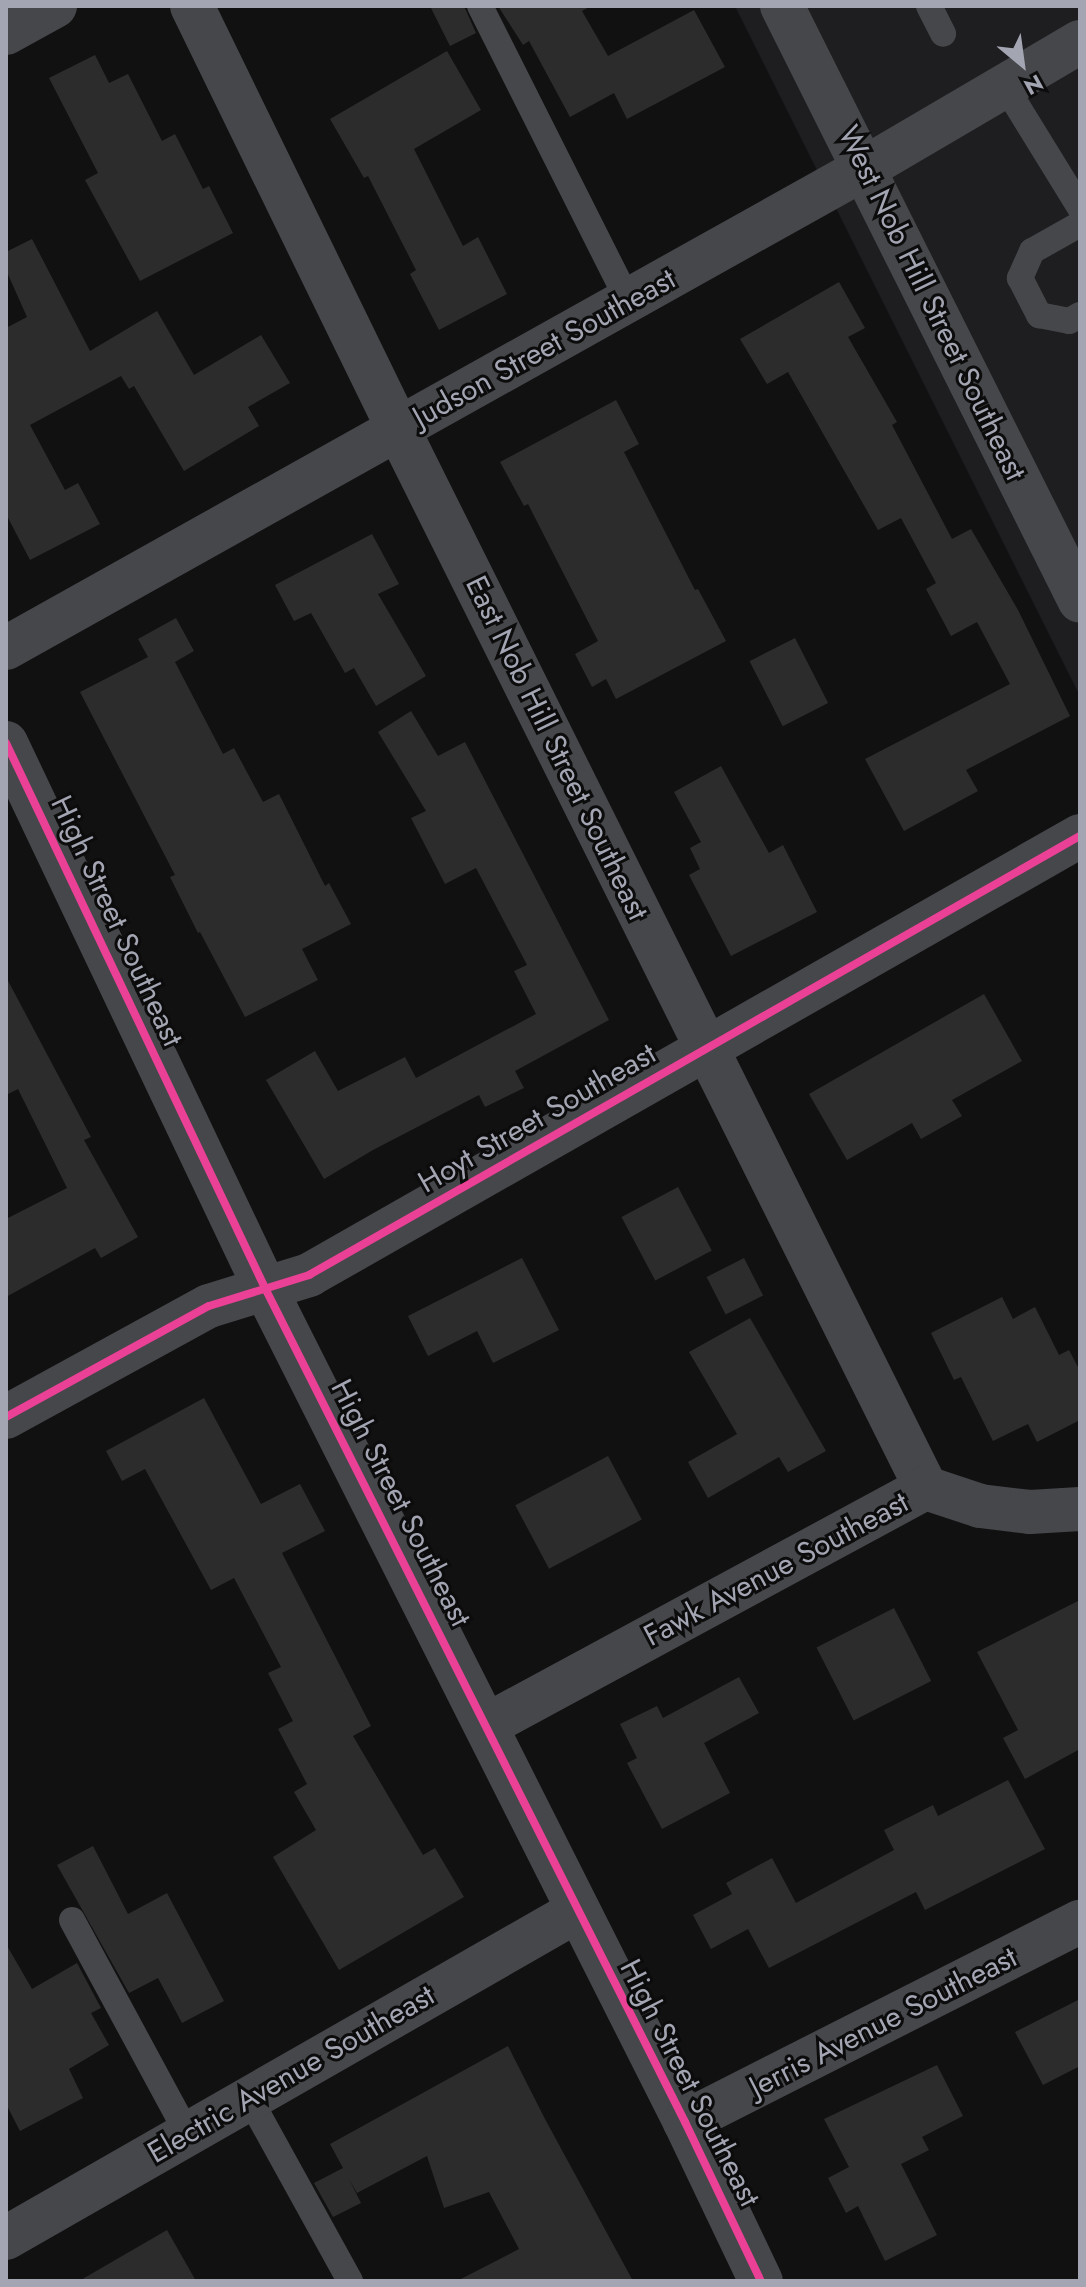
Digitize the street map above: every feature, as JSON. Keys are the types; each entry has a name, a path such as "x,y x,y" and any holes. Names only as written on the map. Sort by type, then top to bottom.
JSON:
{"street":[{"path":"6,33 55,6"},
{"name":"East Nob Hill Street Southeast","path":"192,6 398,429 926,1488"},
{"name":"West Nob Hill Street Southeast","path":"782,6 1080,601"},
{"name":"Judson Street Southeast","path":"6,648 865,168 1080,42"},
{"name":"High Street Southeast","path":"6,743 266,1290 487,1725 761,2281"},
{"name":"Hoyt Street Southeast","path":"6,1417 209,1306 309,1275 1080,836"},
{"name":"Fawk Avenue Southeast","path":"487,1725 926,1488 980,1506 1030,1512 1080,1509"},
{"name":"Electric Avenue Southeast","path":"6,2238 248,2096 577,1911"},
{"name":"Jerris Avenue Southeast","path":"685,2122 1080,1922"}],"lane":[{"path":"480,6 628,300"},
{"path":"929,6 943,34"},
{"path":"1005,86 1080,208"},
{"path":"1080,224 1032,251 1020,278 1039,315 1069,321 1080,315"},
{"path":"72,1920 187,2133"},
{"path":"248,2096 350,2281"}],"shaded area":[{"path":"735,6 1080,6 1080,696"}],"building":[{"path":"430,6 464,6 476,33 450,46"},
{"path":"498,6 591,6 582,11 608,56 694,10 725,67 627,119 614,93 570,117 529,41 523,45"},
{"path":"447,51 481,110 414,149 463,246 478,237 507,294 439,330 410,274 416,270 368,176 364,178 330,119"},
{"path":"95,55 109,83 128,74 162,141 175,134 203,189 209,186 233,233 140,281 85,180 98,173 49,78"},
{"path":"32,239 90,351 157,311 194,375 261,335 290,383 248,407 259,426 184,471 134,386 129,389 121,376 30,425 65,490 78,483 100,524 30,560 6,514 6,328 27,317 6,270 6,252"},
{"path":"839,282 865,328 848,337 897,422 892,425 952,539 971,529 1018,610 1070,716 966,770 978,791 904,831 865,759 1010,684 977,622 951,636 926,589 936,583 901,518 878,530 788,372 767,384 740,339"},
{"path":"616,400 639,444 624,452 695,590 698,589 726,641 616,699 606,679 592,687 575,654 598,641 528,504 524,506 500,462"},
{"path":"372,534 399,584 378,594 426,676 376,706 354,668 345,673 311,613 294,621 275,585"},
{"path":"176,618 194,651 175,662 223,754 234,748 263,802 279,794 325,886 329,883 351,924 302,949 318,980 245,1017 198,933 170,877 175,875 80,692 148,657 138,639"},
{"path":"795,638 828,703 783,726 750,661"},
{"path":"411,711 438,756 465,742 609,1020 515,1071 524,1088 485,1107 479,1095 324,1179 266,1080 315,1051 338,1091 405,1057 416,1078 536,1014 514,971 527,965 476,868 445,884 411,818 426,811 378,732"},
{"path":"721,766 769,853 783,845 817,912 731,956 689,875 700,869 690,848 701,842 674,792"},
{"path":"6,977 91,1137 84,1140 138,1237 101,1258 95,1248 6,1297 6,1219 67,1188 18,1089 6,1095"},
{"path":"984,994 1022,1061 952,1100 962,1116 921,1139 912,1123 847,1160 809,1094"},
{"path":"678,1187 712,1251 655,1281 621,1217"},
{"path":"522,1258 559,1330 493,1363 477,1331 428,1356 408,1316"},
{"path":"744,1258 763,1295 726,1314 707,1277"},
{"path":"1002,1297 1013,1319 1035,1307 1059,1355 1069,1350 1080,1371 1080,1420 1037,1442 1028,1424 993,1441 961,1377 954,1380 931,1333"},
{"path":"750,1318 826,1451 788,1472 779,1457 708,1498 688,1462 737,1434 689,1352"},
{"path":"204,1398 261,1504 300,1484 325,1531 282,1553 371,1726 353,1736 423,1855 435,1848 464,1897 339,1970 273,1857 316,1830 294,1792 307,1784 278,1729 293,1721 268,1673 281,1667 234,1578 211,1590 145,1469 122,1481 106,1451"},
{"path":"608,1456 642,1520 549,1569 515,1505"},
{"path":"1080,1600 1080,1749 1025,1779 1003,1738 1018,1730 977,1652"},
{"path":"894,1608 931,1681 854,1721 816,1647"},
{"path":"739,1677 759,1713 704,1743 730,1793 662,1829 627,1763 637,1758 620,1724 657,1706 663,1718"},
{"path":"1008,1780 1045,1849 925,1910 916,1892 769,1968 748,1929 711,1949 693,1915 732,1894 726,1883 772,1858 796,1903 894,1850 884,1830 933,1805 938,1816"},
{"path":"93,1846 128,1914 167,1893 224,2001 182,2023 158,1978 129,1993 57,1865"},
{"path":"6,1944 32,1989 77,1963 101,2008 91,2013 109,2045 69,2069 83,2098 20,2131 6,2104"},
{"path":"1080,1999 1080,2066 1043,2085 1015,2032"},
{"path":"508,2046 633,2281 457,2281 519,2249 489,2192 444,2208 427,2156 357,2193 349,2179 361,2203 333,2217 314,2183 343,2168 330,2144"},
{"path":"937,2065 963,2116 922,2137 929,2150 901,2164 937,2235 885,2261 858,2206 846,2213 828,2178 849,2167 824,2119"},
{"path":"167,2230 196,2281 79,2281"}],"cycle path":[{"path":"6,743 266,1290 685,2122 761,2281"},
{"path":"6,1417 209,1306 309,1275 1080,836"}]}
